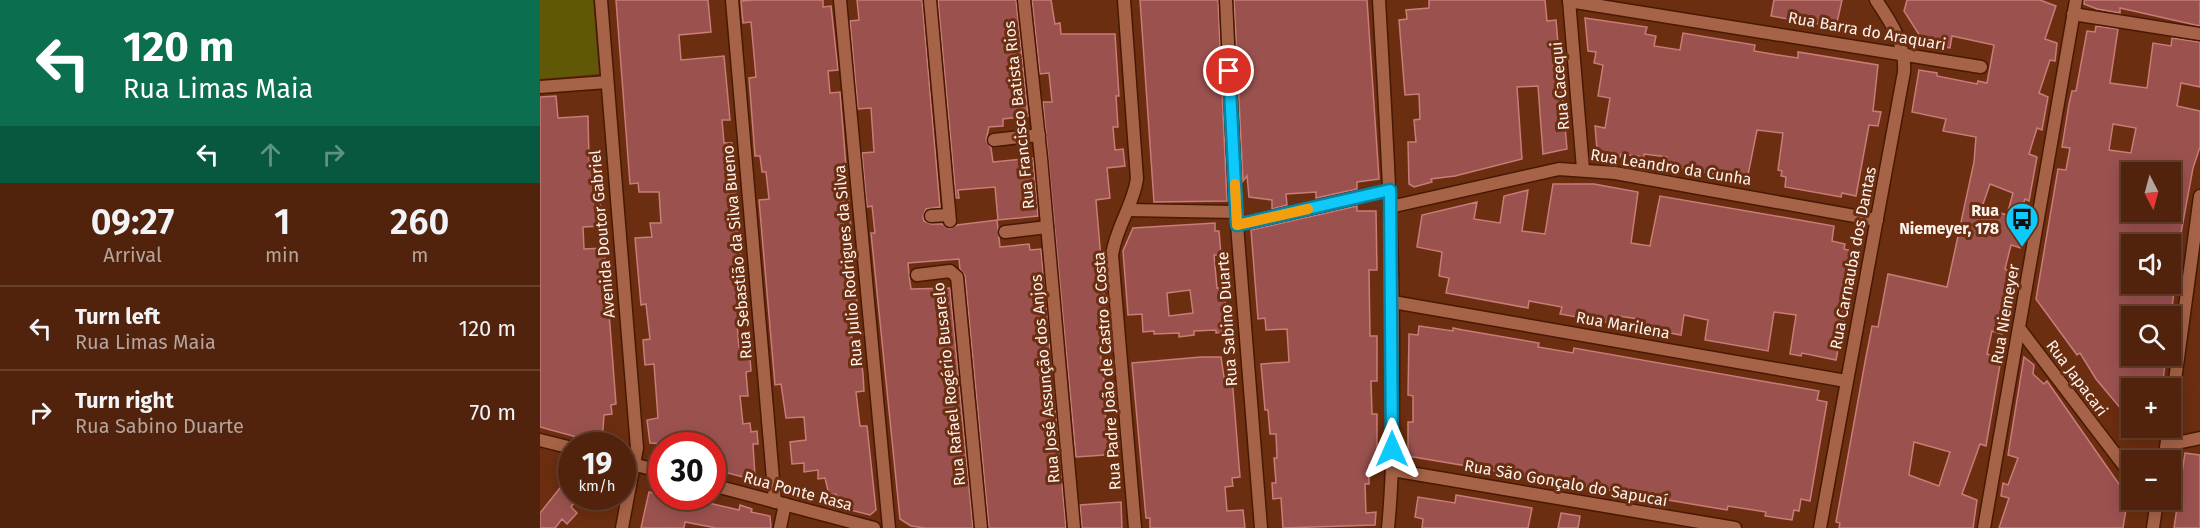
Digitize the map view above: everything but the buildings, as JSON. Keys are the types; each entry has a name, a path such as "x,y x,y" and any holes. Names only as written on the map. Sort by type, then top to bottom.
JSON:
{"street":[{"name":"Avenida Doutor Gabriel","path":"601,0 636,432"},
{"name":"Rua Sebastião da Silva Bueno","path":"732,0 780,503 780,528"},
{"name":"Rua Julio Rodrigues da Silva","path":"840,0 889,528"},
{"path":"930,0 949,218 931,216"},
{"name":"Rua Francisco Batista Rios","path":"1024,0 1047,228"},
{"name":"Rua Padre João de Castro e Costa","path":"1124,0 1137,178 1135,195 1114,238 1112,255 1135,528"},
{"name":"Rua Sabino Duarte","path":"1226,0 1236,218 1261,528"},
{"path":"1379,0 1390,190 1393,302 1392,470 1388,528"},
{"name":"Rua Barra do Araquari","path":"1569,0 1981,67"},
{"name":"Rua Cacequi","path":"1569,0 1583,169"},
{"name":"Rua Carnauba dos Dantas","path":"1820,528 1900,97 1904,54 1889,20 1876,0"},
{"name":"Rua Niemeyer","path":"1984,528 2076,0"},
{"path":"2073,14 2200,34"},
{"path":"540,87 607,82"},
{"path":"994,140 1039,135"},
{"name":"Rua Leandro da Cunha","path":"1390,207 1558,169 1583,169 1877,220"},
{"path":"1128,210 1236,218 1390,190"},
{"path":"2177,378 2195,274 2200,196"},
{"path":"1005,231 1047,228"},
{"name":"Rua José Assunção dos Anjos","path":"1047,228 1074,528"},
{"name":"Rua Rafael Rogério Busarelo","path":"917,275 950,271 957,277 981,528"},
{"name":"Rua Marilena","path":"1393,302 1846,381"},
{"name":"Rua Japacari","path":"2019,328 2121,462"},
{"path":"2166,450 2168,438"},
{"path":"2167,446 2200,438"},
{"path":"540,440 558,444"},
{"name":"Rua São Gonçalo do Sapucaí","path":"1392,470 1735,528"},
{"name":"Rua Ponte Rasa","path":"726,489 874,528"},
{"name":"Avenida Doutor Gabriel","path":"622,528 624,510"},
{"path":"2153,528 2154,510"}],"shaded area":[{"path":"540,0 593,0 599,74 540,79"}],"slow traffic":[{"path":"1235,184 1237,225 1308,209"}],"place":[{"name":"Rua Niemeyer, 178","path":"2022,248"}],"route":[{"path":"1229,71 1237,225 1390,190 1393,302 1392,449"}]}
